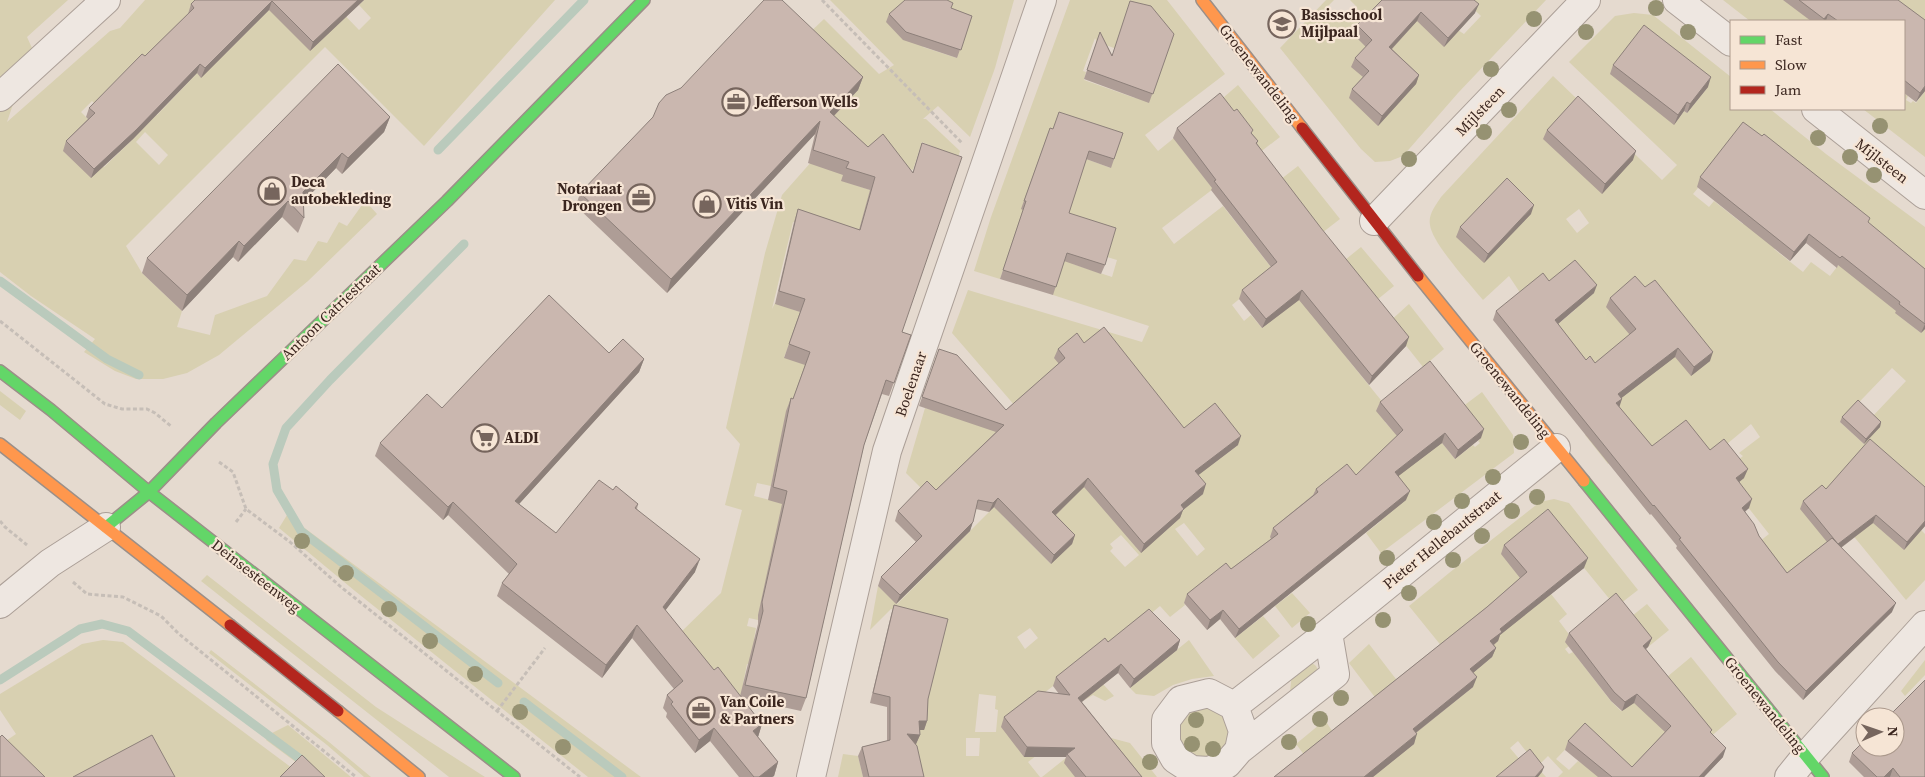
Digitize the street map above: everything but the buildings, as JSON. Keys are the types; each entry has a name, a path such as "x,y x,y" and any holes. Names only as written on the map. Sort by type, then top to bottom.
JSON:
{"main road":[{"name":"Antoon Catriestraat","path":"106,527 149,492 216,423 447,201 644,0"},
{"name":"Groenewandeling","path":"1202,0 1374,221 1823,777"},
{"name":"Deinsesteenweg","path":"0,371 51,410 149,492 514,777"},
{"path":"0,444 182,586 419,777"}],"street":[{"path":"0,97 106,0"},
{"name":"Boelenaar","path":"811,777 887,451 1042,0"},
{"name":"Mijlsteen","path":"1374,221 1586,0"},
{"path":"1677,0 1730,41"},
{"name":"Mijlsteen","path":"1817,110 1925,195"},
{"name":"Pieter Hellebautstraat","path":"1234,706 1328,633 1556,448"},
{"name":"Antoon Catriestraat","path":"0,604 50,563 106,527"},
{"path":"1789,777 1925,625"},
{"path":"1239,750 1243,731 1234,706 1209,693 1180,700 1166,720 1166,743 1175,758 1192,770 1209,771 1227,764 1239,750 1335,674 1328,633"}],"path":[{"path":"822,0 965,146 987,164"},
{"path":"0,322 105,404 122,409 147,410 155,413 233,472 246,509 290,542 341,586 580,777"},
{"path":"0,520 4,527 86,594 123,597 161,616 180,634 356,777"},
{"path":"497,712 545,648"}],"shaded area":[{"path":"0,0 68,0 27,37 32,48 7,122 110,31 120,28 145,0 201,0 226,53 269,10 330,0 359,30 371,18 359,5 364,0 555,0 424,146 325,47 126,246 142,273 182,311 177,327 210,335 215,315 267,296 294,259 306,261 318,241 327,243 339,222 347,226 362,205 369,205 377,214 308,281 219,355 187,373 163,379 136,379 115,371 84,352 95,339 31,296 0,272","holes":["200,70 157,115 122,81","92,101 132,140 104,167 91,122 81,112","145,132 168,155 159,165 136,142"]},
{"path":"830,0 916,0 923,47 957,58 948,16 947,0 1014,0 995,68 970,137 938,106 923,119 926,119 960,151 958,157 922,142 913,170 887,162 844,175 843,181 873,191 855,243 793,222 772,309 775,303 811,316 789,345 784,357 830,373 774,471 771,486 757,483 754,496 805,509 758,620 749,618 747,626 756,628 754,639 780,644 774,670 747,664 743,684 750,700 739,698 679,634 721,593 742,510 725,505 740,444 726,428 765,253 782,195 820,152 804,38 824,19 879,74 894,65"},
{"path":"1070,0 1167,0 1225,74 1145,135 1158,151 1174,138 1213,189 1162,228 1174,244 1223,206 1274,271 1232,305 1244,321 1251,315 1262,328 1308,290 1346,357 1393,415 1385,422 1396,434 1442,443 1455,459 1473,445 1475,447 1480,443 1478,441 1481,438 1458,410 1482,392 1513,435 1514,453 1381,553 1366,533 1381,521 1344,473 1270,537 1281,550 1212,581 1184,603 1185,605 1170,617 1160,606 1105,652 1103,684 1114,696 1105,701 1093,695 1076,705 1058,682 1014,717 1041,752 1028,762 1040,777 918,777 912,749 916,730 924,730 925,708 947,622 891,609 870,630 878,586 897,604 997,504 1003,516 1051,564 1049,521 1016,407 952,333 968,290 1142,342 1149,326 1053,295 1012,243 1000,279 974,271 991,217","holes":["1095,38 1097,42 1114,48 1135,98 1084,80 1086,72 1083,71","1084,130 1111,168 1086,159","1107,257 1117,260 1112,277 1073,264","1081,352 1188,451 1238,445 1191,480","1184,523 1205,549 1197,556 1175,529","1121,535 1139,555 1125,567 1110,551 1113,548 1110,544","1030,628 1038,638 1025,649 1017,637","979,694 996,696 995,709 998,710 996,732 975,732","966,738 980,738 979,756 966,756"]},
{"path":"1326,0 1334,0 1327,7 1338,18 1343,13 1347,17 1357,7 1350,0 1412,0 1464,34 1481,16 1464,0 1546,0 1458,93 1403,156 1390,161 1375,162 1361,149 1280,48"},
{"path":"1723,0 1806,0 1811,20 1749,20"},
{"path":"1871,0 1925,0 1925,32 1905,20 1855,20"},
{"path":"1634,13 1653,15 1730,76 1730,110 1771,110 1826,154 1925,227 1925,281 1896,313 1921,333 1925,329 1925,499 1904,550 1921,530 1925,534 1925,580 1906,600 1819,494 1830,546 1785,581 1755,545 1769,534 1740,497 1733,464 1743,456 1739,453 1760,437 1751,424 1674,488 1637,441 1608,464 1585,435 1619,408 1592,372 1541,376 1528,363 1559,338 1552,329 1576,309 1575,307 1521,294 1509,276 1483,300 1437,242 1432,233 1430,217 1441,197 1553,76 1662,180 1677,165 1569,62 1615,16","holes":["1640,35 1708,87 1687,113 1684,111 1676,122","1739,131 1743,224 1714,201 1709,207 1693,194","1579,209 1589,223 1577,233 1566,219","1867,228 1830,276 1811,262 1803,272 1774,249","1892,368 1906,381 1872,417 1864,444 1840,422"]},
{"path":"1238,85 1280,137 1246,163 1217,103"},
{"path":"1925,91 1925,157 1864,110 1905,110 1905,94 1908,96 1906,100 1916,103"},
{"path":"1298,166 1340,219 1318,236 1276,183"},
{"path":"1361,247 1394,286 1372,304 1340,264"},
{"path":"1409,304 1444,349 1423,367 1388,323"},
{"path":"0,391 26,411 20,420 0,405"},
{"path":"925,408 1013,430 938,505 906,473"},
{"path":"1554,499 1569,503 1638,590 1616,607 1544,519 1551,594 1567,614 1559,621 1571,637 1569,646 1565,649 1569,654 1573,652 1610,700 1621,711 1641,693 1679,747 1628,777 1558,777 1563,772 1548,756 1537,767 1546,777 1372,777 1409,738 1473,687 1467,678 1492,657 1443,648 1409,606 1540,502","holes":["1582,732 1584,765 1578,761 1569,770 1556,759","1518,741 1533,760 1521,761 1510,748"]},
{"path":"287,515 641,777 588,777 279,528"},
{"path":"207,575 376,707 485,777 449,777 201,581"},
{"path":"1292,593 1310,613 1292,628 1275,606"},
{"path":"1647,604 1669,630 1648,647 1627,620"},
{"path":"1263,616 1280,636 1253,659 1235,638"},
{"path":"103,640 123,642 296,771 290,777 29,777 0,745 16,734 0,710 0,694 82,644"},
{"path":"1189,640 1214,676 1192,679 1173,685 1154,696 1136,694 1130,688"},
{"path":"1369,644 1399,683 1377,700 1349,663"},
{"path":"211,650 371,777 364,777 327,745 209,653"},
{"path":"1691,657 1737,714 1708,739 1661,682"},
{"path":"1925,660 1925,675 1905,696 1901,691"},
{"path":"1311,662 1319,672 1289,701 1292,673"},
{"path":"1195,705 1217,706 1233,725 1231,748 1211,763 1187,759 1174,740 1176,717"},
{"path":"1325,720 1334,734 1321,777 1296,744"},
{"path":"288,725 351,777 316,777 266,740 268,735"},
{"path":"1096,734 1130,743 1157,777 1042,777"},
{"path":"843,754 858,756 863,777 838,777"}],"waterway":[{"path":"438,150 584,0"},
{"path":"464,244 330,380 286,428 273,464 277,490 301,531 498,683"},
{"path":"0,281 107,359 139,375"},
{"path":"0,680 80,629 102,624 128,631 303,761"},
{"path":"524,702 622,777"}],"traffic: fast":[{"path":"106,527 149,492 216,423 447,201 644,0"},
{"path":"0,371 51,410 149,492 514,777"},
{"path":"1584,481 1823,777"}],"traffic: slow":[{"path":"1202,0 1302,128"},
{"path":"1418,276 1584,481"},
{"path":"0,444 230,625"},
{"path":"338,711 419,777"}],"traffic: jam":[{"path":"1302,128 1418,276"},
{"path":"230,625 338,711"}],"place":[{"name":"Basisschool Mijlpaal","path":"1282,24"},
{"name":"Jefferson Wells","path":"736,102"},
{"name":"Deca autobekleding","path":"272,191"},
{"name":"Notariaat Drongen","path":"641,198"},
{"name":"Vitis Vin","path":"707,204"},
{"name":"ALDI","path":"485,438"},
{"name":"Van Coile & Partners","path":"701,711"}]}
